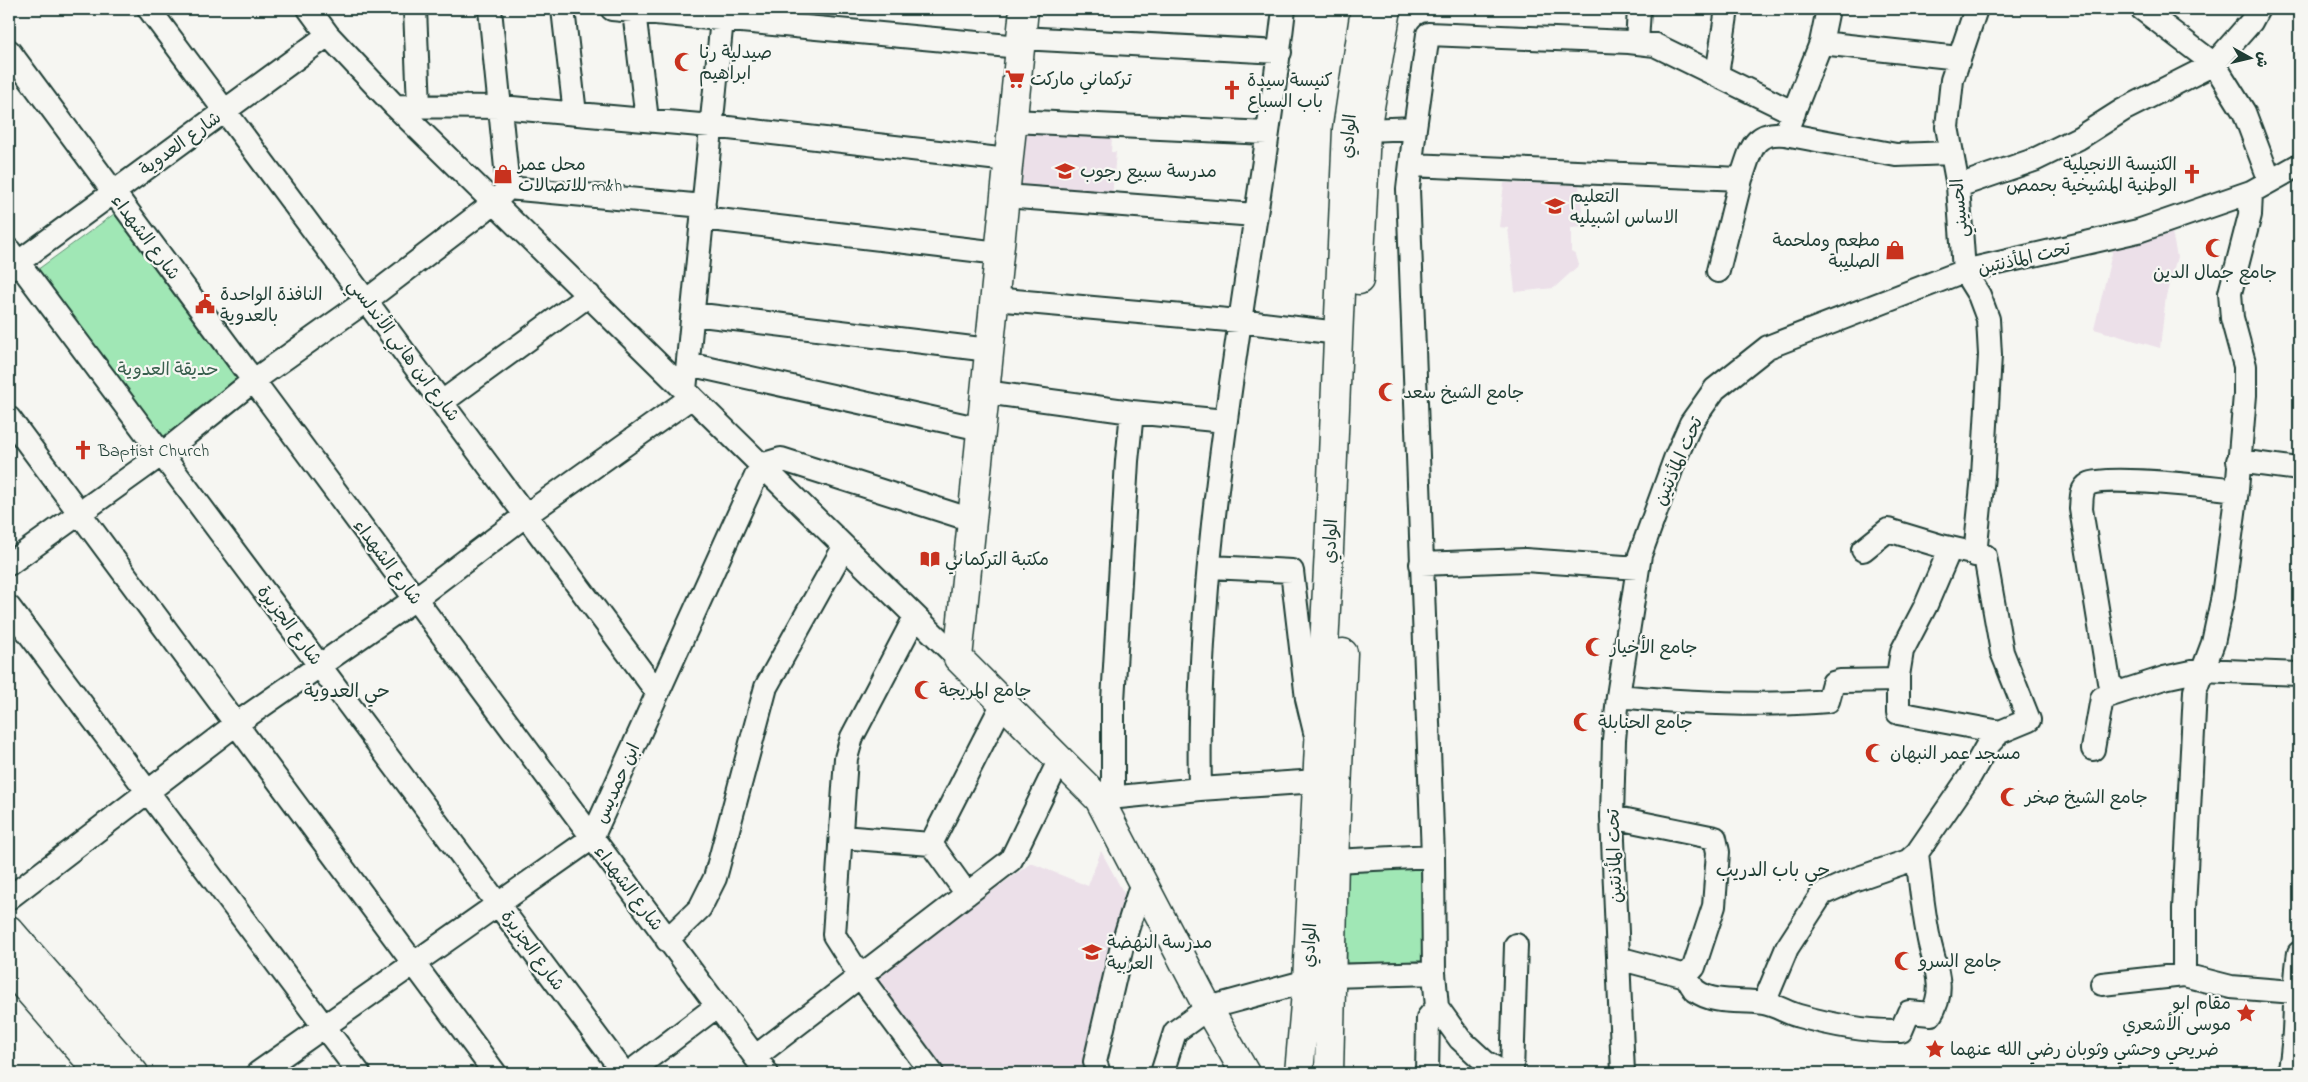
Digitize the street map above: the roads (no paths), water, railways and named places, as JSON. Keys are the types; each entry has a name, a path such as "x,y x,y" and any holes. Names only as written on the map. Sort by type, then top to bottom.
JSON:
{"main road":[{"path":"1024,9 958,658 1060,761 1106,798 1142,882 1208,1008 1245,1073"},
{"name":"الوادي","path":"1329,1073 1319,978 1317,781 1347,128 1365,9"},
{"name":"الوادي","path":"1298,1073 1319,978 1334,861 1366,130 1387,9"},
{"path":"9,930 134,1073"},
{"path":"9,968 98,1072"}],"street":[{"name":"شارع ابن هاني الأندلسي","path":"149,9 226,110 657,692"},
{"path":"309,9 328,35 395,106 502,195 589,295 958,658"},
{"path":"415,9 419,106"},
{"path":"490,9 501,107 502,195"},
{"path":"563,9 575,114"},
{"path":"1200,789 1198,722 1210,567 1225,422 1238,321 1280,52 1284,9"},
{"path":"1637,43 1638,9"},
{"path":"1717,75 1727,9"},
{"path":"1785,134 1821,43 1828,9"},
{"name":"الحسيني","path":"1975,555 1983,476 1990,355 1988,319 1979,295 1964,271 1958,186 1947,127 1952,80 1976,9"},
{"path":"2142,9 2214,64 2282,179 2250,215 2230,293 2232,318 2245,366 2245,395 2237,490 2223,596 2213,643 2201,670 2195,691 2184,910 2184,975"},
{"path":"1958,186 2034,160 2079,138 2123,110 2214,64 2251,22 2258,9"},
{"path":"647,120 623,10 722,14 1020,43 1280,52"},
{"path":"689,394 688,364 722,14"},
{"path":"1504,1073 1485,1062 1460,1040 1437,1007 1434,973 1433,856 1408,189 1428,34 1655,45 1794,113"},
{"name":"شارع العدوية","path":"12,261 113,192 328,35"},
{"path":"1821,43 1959,58"},
{"name":"شارع الشهداء","path":"9,51 761,1065"},
{"path":"395,106 501,107 711,126 1008,160"},
{"path":"1012,121 1267,133"},
{"path":"1366,130 1415,128"},
{"path":"1718,270 1741,179 1754,142 1770,133 1785,134 1896,155 1952,153"},
{"path":"1411,165 1741,179"},
{"name":"تحت المأذنتين","path":"1623,1073 1612,817 1614,740 1618,696 1640,555 1675,459 1691,423 1715,389 1768,348 1964,271 2138,231 2282,179"},
{"path":"9,564 162,454 253,381 367,300 502,195 703,212 999,253"},
{"path":"1005,196 1254,216"},
{"name":"شارع الجزيرة","path":"12,261 162,454 624,1073"},
{"path":"442,402 589,295"},
{"path":"994,299 1238,321 1338,333"},
{"path":"693,314 989,350"},
{"path":"688,364 981,429"},
{"path":"985,392 1132,412 1225,422"},
{"path":"9,898 236,724 415,599 689,394"},
{"path":"1132,412 1127,461 1106,798 1317,781"},
{"path":"9,418 81,512 495,1073"},
{"path":"760,465 782,459 972,520"},
{"path":"2238,461 2299,469"},
{"name":"ابن حمديس","path":"262,1072 592,838 760,465"},
{"path":"2118,692 2109,682 2103,649 2081,509 2082,491 2089,484 2103,481 2162,483 2237,490"},
{"path":"1764,1002 1787,948 1822,894 1853,880 1908,861 1917,853 1970,776 1987,746 2000,732 2029,720 2002,652 1985,556 1950,549 1888,530 1863,550"},
{"path":"667,940 700,908 715,878 766,687 844,547"},
{"path":"1950,549 1926,605 1902,651 1898,680 1898,713 2000,732"},
{"path":"1421,564 1525,560 1638,568"},
{"path":"1210,567 1292,571 1306,699 1319,748"},
{"path":"9,607 360,1073"},
{"path":"915,617 852,737 846,758 834,936 860,976 932,1073"},
{"path":"2093,749 2102,698 2118,692 2201,670 2299,674"},
{"path":"1618,696 1678,702 1782,705 1828,701 1833,683 1840,681 1898,680"},
{"path":"931,844 1003,703"},
{"path":"761,1065 860,976 1011,860 1060,761"},
{"path":"1612,817 1715,838 1718,852 1714,906 1694,967 1686,976"},
{"path":"841,837 931,844 967,894"},
{"path":"1618,958 1686,976 1695,991 1708,996 1740,1002 1764,1002 1797,1016 1878,1031 1900,1030 1909,1012 1931,1014 1937,1005 1937,967 1929,941 1917,853"},
{"path":"1334,861 1433,856"},
{"path":"1099,1073 1095,1062 1122,946 1142,882"},
{"path":"1512,1073 1516,945"},
{"path":"2288,1073 2297,1030 2295,992 2299,953"},
{"path":"1162,1073 1175,1032 1208,1008 1319,978 1434,973"},
{"path":"2102,984 2184,975 2231,987 2295,992"},
{"path":"629,1073 717,1006"},
{"path":"1427,1073 1428,1018 1437,1007"}],"place":[{"name":"صيدلية رنا ابراهيم","path":"684,62"},
{"name":"تركماني ماركت","path":"1015,79"},
{"name":"كنيسة سيدة باب السباع","path":"1232,90"},
{"name":"مدرسة سبيع رجوب","path":"1065,171"},
{"name":"محل عمر للاتصالات m&h","path":"503,174"},
{"name":"الكنيسة الانجيلية الوطنية المشيخية بحمص","path":"2192,174"},
{"name":"التعلیم الاساس اشبیلیه","path":"1555,206"},
{"name":"جامع جمال الدين","path":"2215,248"},
{"name":"مطعم وملحمة الصليبة","path":"1895,250"},
{"name":"النافذة الواحدة بالعدوية","path":"205,304"},
{"name":"جامع الشيخ سعد","path":"1388,392"},
{"name":"Baptist Church","path":"83,450"},
{"name":"مكتبة التركماني","path":"930,559"},
{"name":"جامع الأخيار","path":"1595,647"},
{"name":"جامع المريجة","path":"924,690"},
{"name":"جامع الحنابلة","path":"1583,722"},
{"name":"مسجد عمر النبهان","path":"1875,753"},
{"name":"جامع الشيخ صخر","path":"2010,797"},
{"name":"مدرسة النهضة العربية","path":"1092,952"},
{"name":"جامع السرو","path":"1904,961"},
{"name":"مقام ابو موسى الأشعري","path":"2246,1013"},
{"name":"ضريحي وحشي وثوبان رضي الله عنهما","path":"1935,1049"}],"district":[{"name":"حي العدوية","path":"347,690"},
{"name":"حي باب الدريب","path":"1773,869"}],"park label":[{"name":"حديقة العدوية","path":"168,369"}]}
